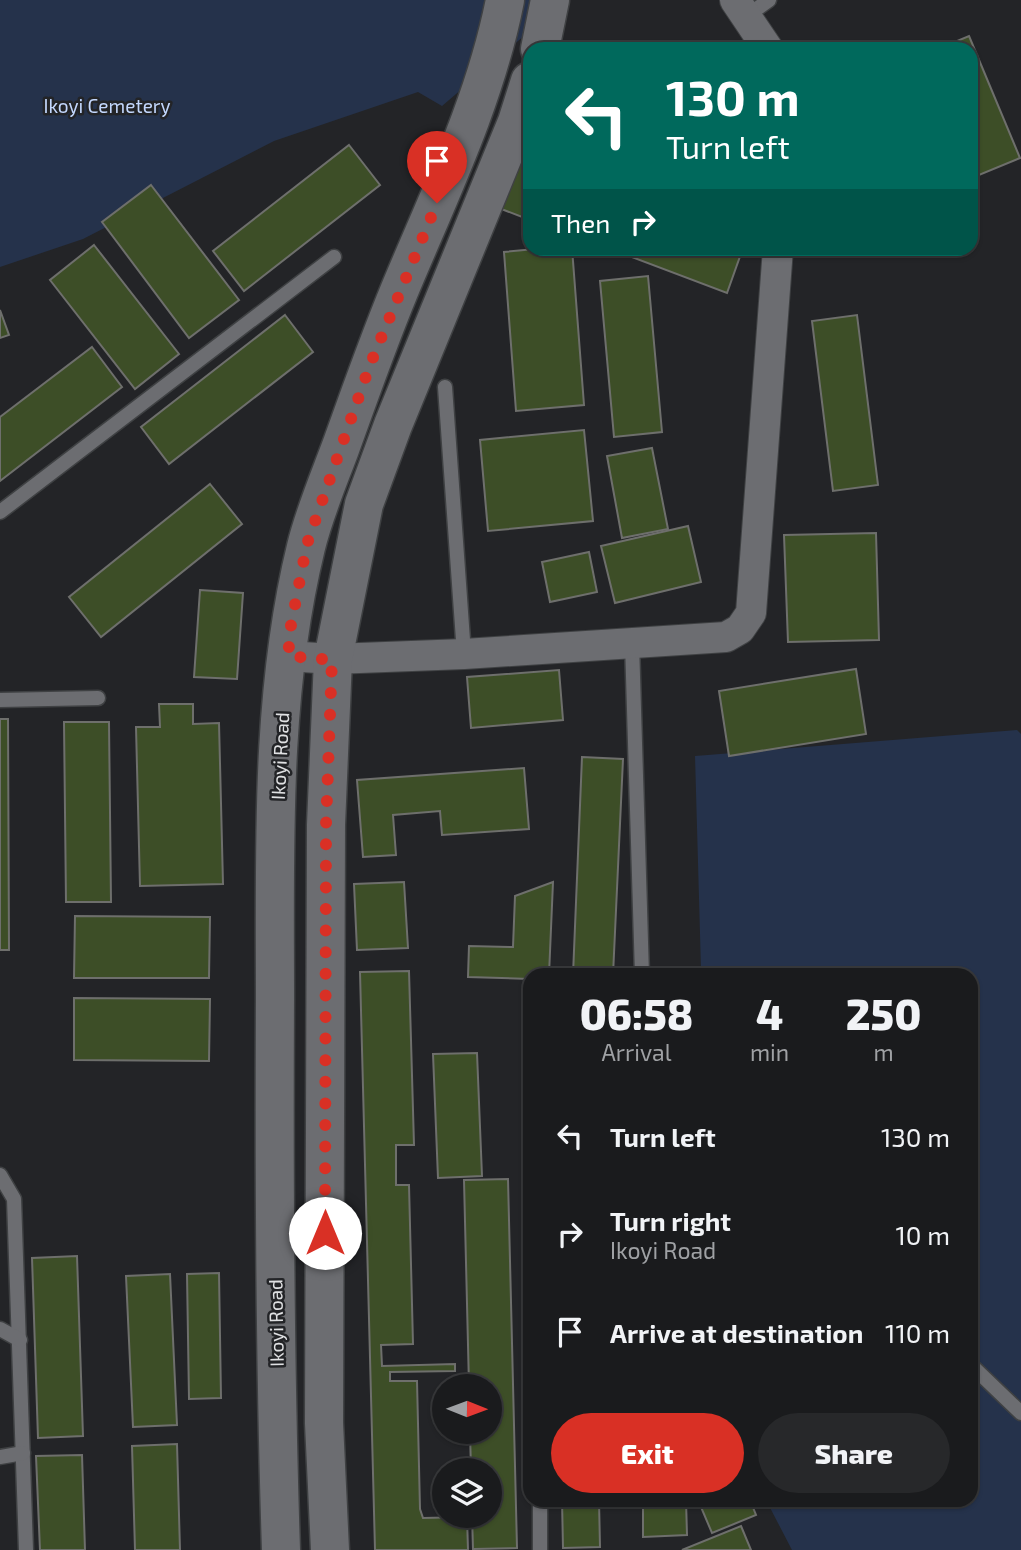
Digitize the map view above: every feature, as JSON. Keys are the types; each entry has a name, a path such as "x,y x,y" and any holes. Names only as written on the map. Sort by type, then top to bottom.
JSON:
{"main road":[{"name":"Ikoyi Road","path":"281,1550 274,1245 275,849 281,712 291,625 307,544 391,313 467,130 498,36 505,0"},
{"path":"541,42 550,0"},
{"path":"330,1550 324,1423 326,839 332,660 364,504 393,425 523,103"}],"street":[{"path":"750,5 765,42"},
{"path":"288,656 332,660 464,654 726,637 740,629 751,612 777,256"}],"lane":[{"path":"0,512 334,257"},
{"path":"445,387 464,654"},
{"path":"632,643 642,968"},
{"path":"0,700 98,698"},
{"path":"0,1175 14,1199 26,1550"},
{"path":"0,1329 20,1340"},
{"path":"978,1372 1021,1413"},
{"path":"0,1457 23,1453"},
{"path":"540,1507 540,1550"}],"green space":[{"name":"Ikoyi Cemetery","path":"0,0 566,0 442,106 418,92 274,141 83,239 0,267"},
{"path":"1017,730 1021,734 1021,1550 792,1550 770,1507 978,1507 978,968 701,968 695,756"},
{"path":"655,966 686,968 651,968"}],"building":[{"path":"969,36 972,42 955,42"},
{"path":"978,58 1020,158 979,175 978,173"},
{"path":"523,116 523,217 491,205"},
{"path":"349,145 380,185 244,291 213,251"},
{"path":"151,185 239,300 189,338 102,222"},
{"path":"94,245 179,354 135,389 50,280"},
{"path":"523,250 523,256 573,256 584,405 516,411 504,252"},
{"path":"629,256 740,256 727,293"},
{"path":"648,276 662,432 614,437 600,281"},
{"path":"0,310 9,335 0,338"},
{"path":"285,315 313,352 169,464 141,427"},
{"path":"857,315 878,485 833,491 812,321"},
{"path":"92,347 122,387 0,481 0,417"},
{"path":"584,430 593,521 488,531 480,440"},
{"path":"652,448 668,529 622,538 607,456"},
{"path":"210,484 242,524 101,637 69,597"},
{"path":"688,526 701,582 615,603 601,546"},
{"path":"876,533 879,640 788,642 784,535"},
{"path":"589,552 597,592 550,602 542,562"},
{"path":"200,590 243,593 237,679 194,677"},
{"path":"856,669 866,734 729,756 719,691"},
{"path":"559,670 563,720 471,728 467,677"},
{"path":"159,704 193,704 193,724 219,723 223,884 140,886 136,727 160,727"},
{"path":"0,719 8,719 9,950 0,950"},
{"path":"64,722 109,722 111,902 66,902"},
{"path":"582,757 623,759 613,968 573,968"},
{"path":"524,768 529,829 442,835 440,811 393,815 396,855 363,857 357,780"},
{"path":"404,882 408,948 357,950 354,884"},
{"path":"553,882 549,968 523,968 523,979 468,977 469,946 513,947 515,896"},
{"path":"75,916 210,917 209,978 74,978"},
{"path":"409,971 414,1145 396,1145 396,1185 409,1185 413,1344 381,1345 382,1366 455,1364 455,1371 390,1372 390,1381 417,1381 420,1509 423,1518 432,1518 432,1528 467,1528 468,1550 375,1550 360,972"},
{"path":"74,998 210,999 209,1061 74,1060"},
{"path":"477,1053 482,1176 438,1178 433,1054"},
{"path":"508,1179 517,1548 473,1549 472,1528 502,1528 502,1458 471,1458 470,1444 502,1444 502,1374 469,1374 464,1180"},
{"path":"77,1256 83,1436 38,1438 32,1258"},
{"path":"219,1273 221,1398 189,1399 187,1274"},
{"path":"170,1274 177,1425 133,1427 126,1276"},
{"path":"177,1444 180,1550 135,1550 132,1446"},
{"path":"82,1455 85,1550 40,1550 36,1456"},
{"path":"562,1507 599,1507 600,1547 563,1548"},
{"path":"643,1507 686,1507 687,1535 643,1537"},
{"path":"701,1507 753,1507 756,1515 712,1533"},
{"path":"741,1526 751,1550 682,1550"}],"route":[{"path":"325,1233 326,825 332,660 288,656 291,625 307,544 334,465 396,300 437,203"}]}
